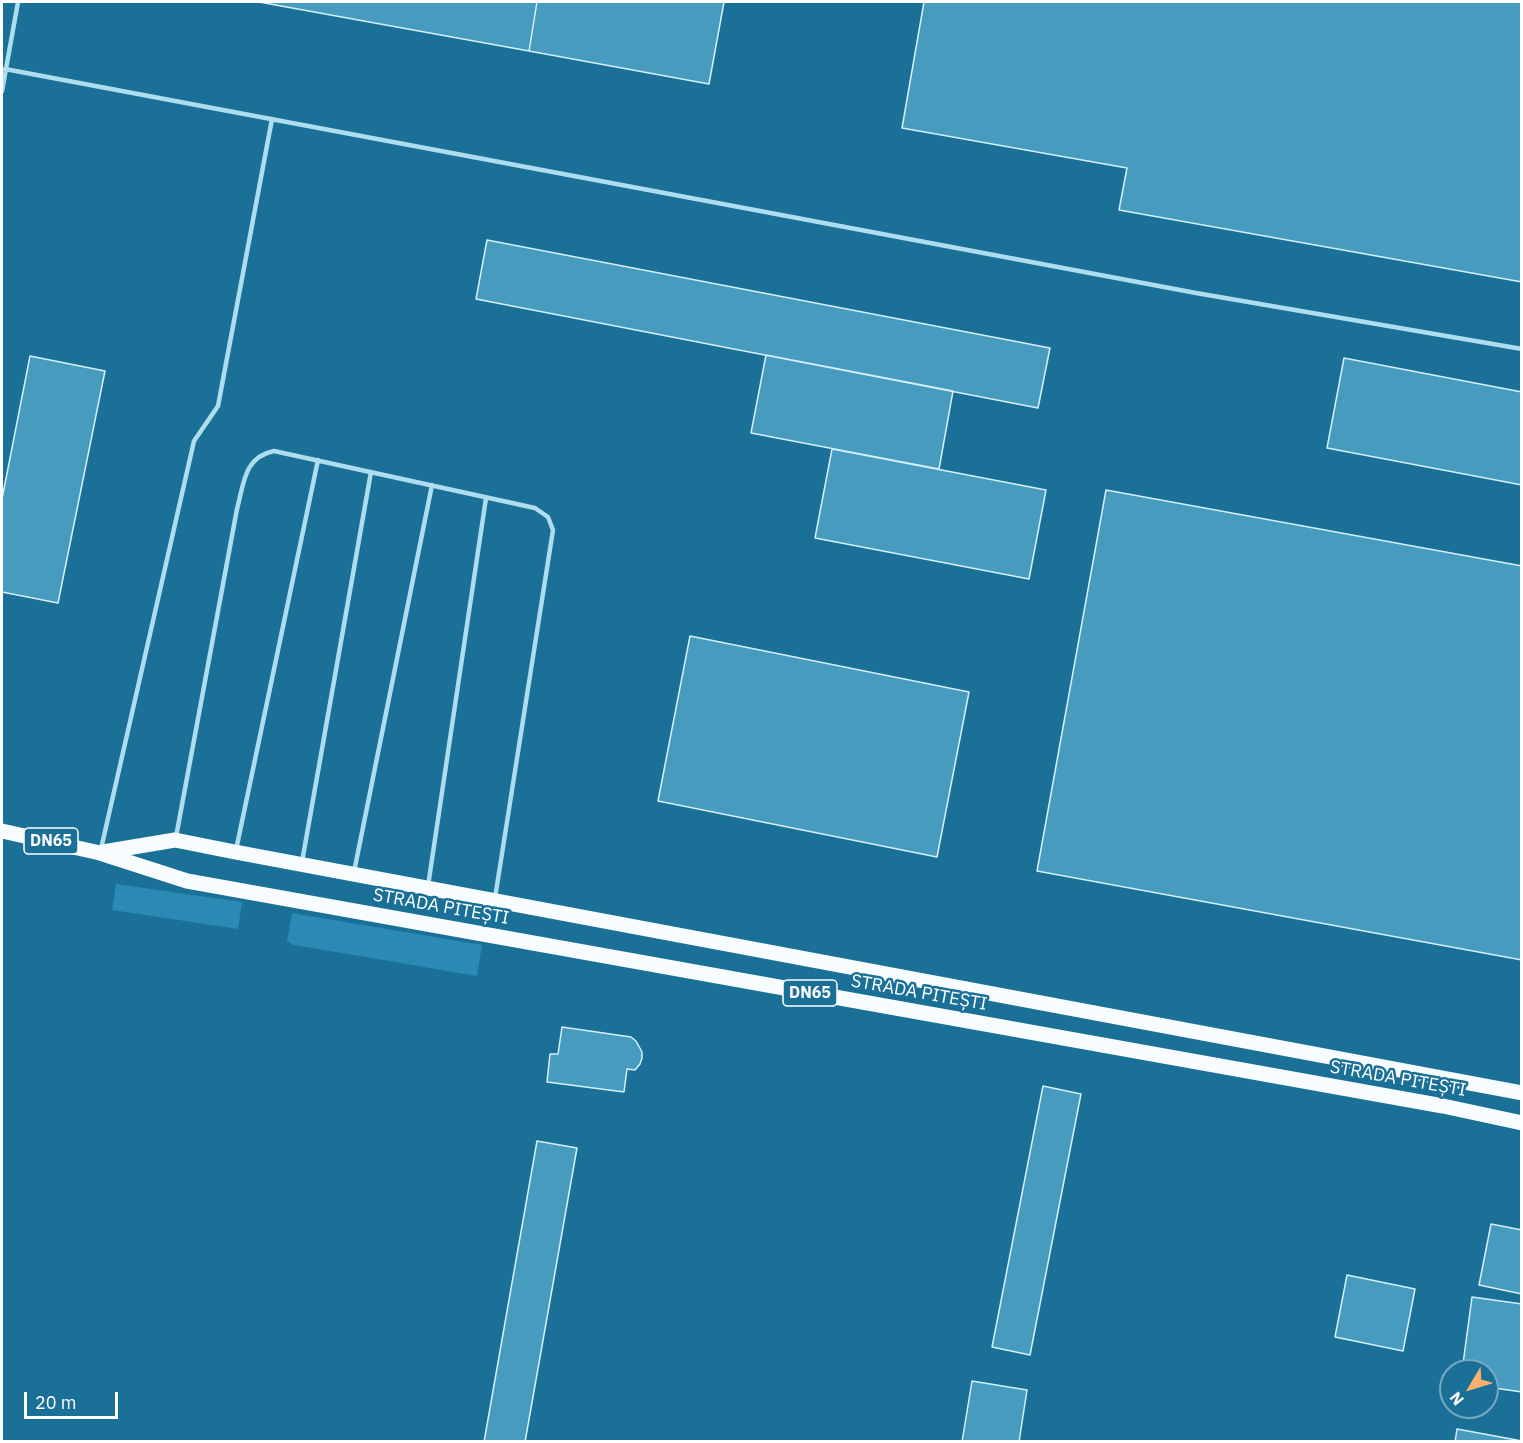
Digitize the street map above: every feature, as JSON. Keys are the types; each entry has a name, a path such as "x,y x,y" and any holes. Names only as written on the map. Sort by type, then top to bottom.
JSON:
{"main road":[{"name":"STRADA PITEȘTI","path":"2,831 76,846 187,881 1419,1102 1521,1123"},
{"name":"STRADA PITEȘTI","path":"100,853 175,840 1521,1093"}],"lane":[{"path":"2,91 18,2"},
{"path":"6,69 1184,291 1521,349"},
{"path":"100,853 194,441 218,406 273,119"},
{"path":"175,840 237,509 248,469 253,461 274,451 535,508 548,517 553,530 495,901"},
{"path":"235,852 318,460"},
{"path":"302,865 370,472"},
{"path":"353,874 432,485"},
{"path":"427,888 486,498"}],"shaded area":[{"path":"116,884 242,902 238,929 112,910"},
{"path":"292,913 482,945 477,976 294,945 287,941"}],"building":[{"path":"259,2 537,2 529,51"},
{"path":"537,2 724,2 709,84 529,51"},
{"path":"924,2 1522,2 1522,282 1119,210 1127,168 902,128"},
{"path":"487,240 1050,348 1038,408 476,299"},
{"path":"766,355 953,391 939,469 751,433"},
{"path":"30,356 105,371 58,603 2,592 2,499"},
{"path":"1344,358 1522,392 1522,485 1327,448"},
{"path":"832,449 1046,490 1029,579 815,538"},
{"path":"1106,490 1522,566 1522,960 1037,871"},
{"path":"690,636 969,692 937,857 658,801"},
{"path":"562,1027 631,1037 636,1041 642,1052 642,1058 635,1070 627,1069 624,1092 547,1082 550,1054 558,1054"},
{"path":"1043,1086 1081,1094 1030,1355 992,1347"},
{"path":"537,1141 577,1148 525,1442 484,1442"},
{"path":"1491,1224 1522,1230 1522,1294 1479,1285"},
{"path":"1347,1275 1415,1289 1403,1351 1335,1337"},
{"path":"1472,1297 1522,1304 1522,1392 1499,1389 1499,1359 1464,1359"},
{"path":"972,1381 1027,1390 1019,1442 962,1442"},
{"path":"1457,1429 1522,1441 1522,1442 1455,1442"}]}
